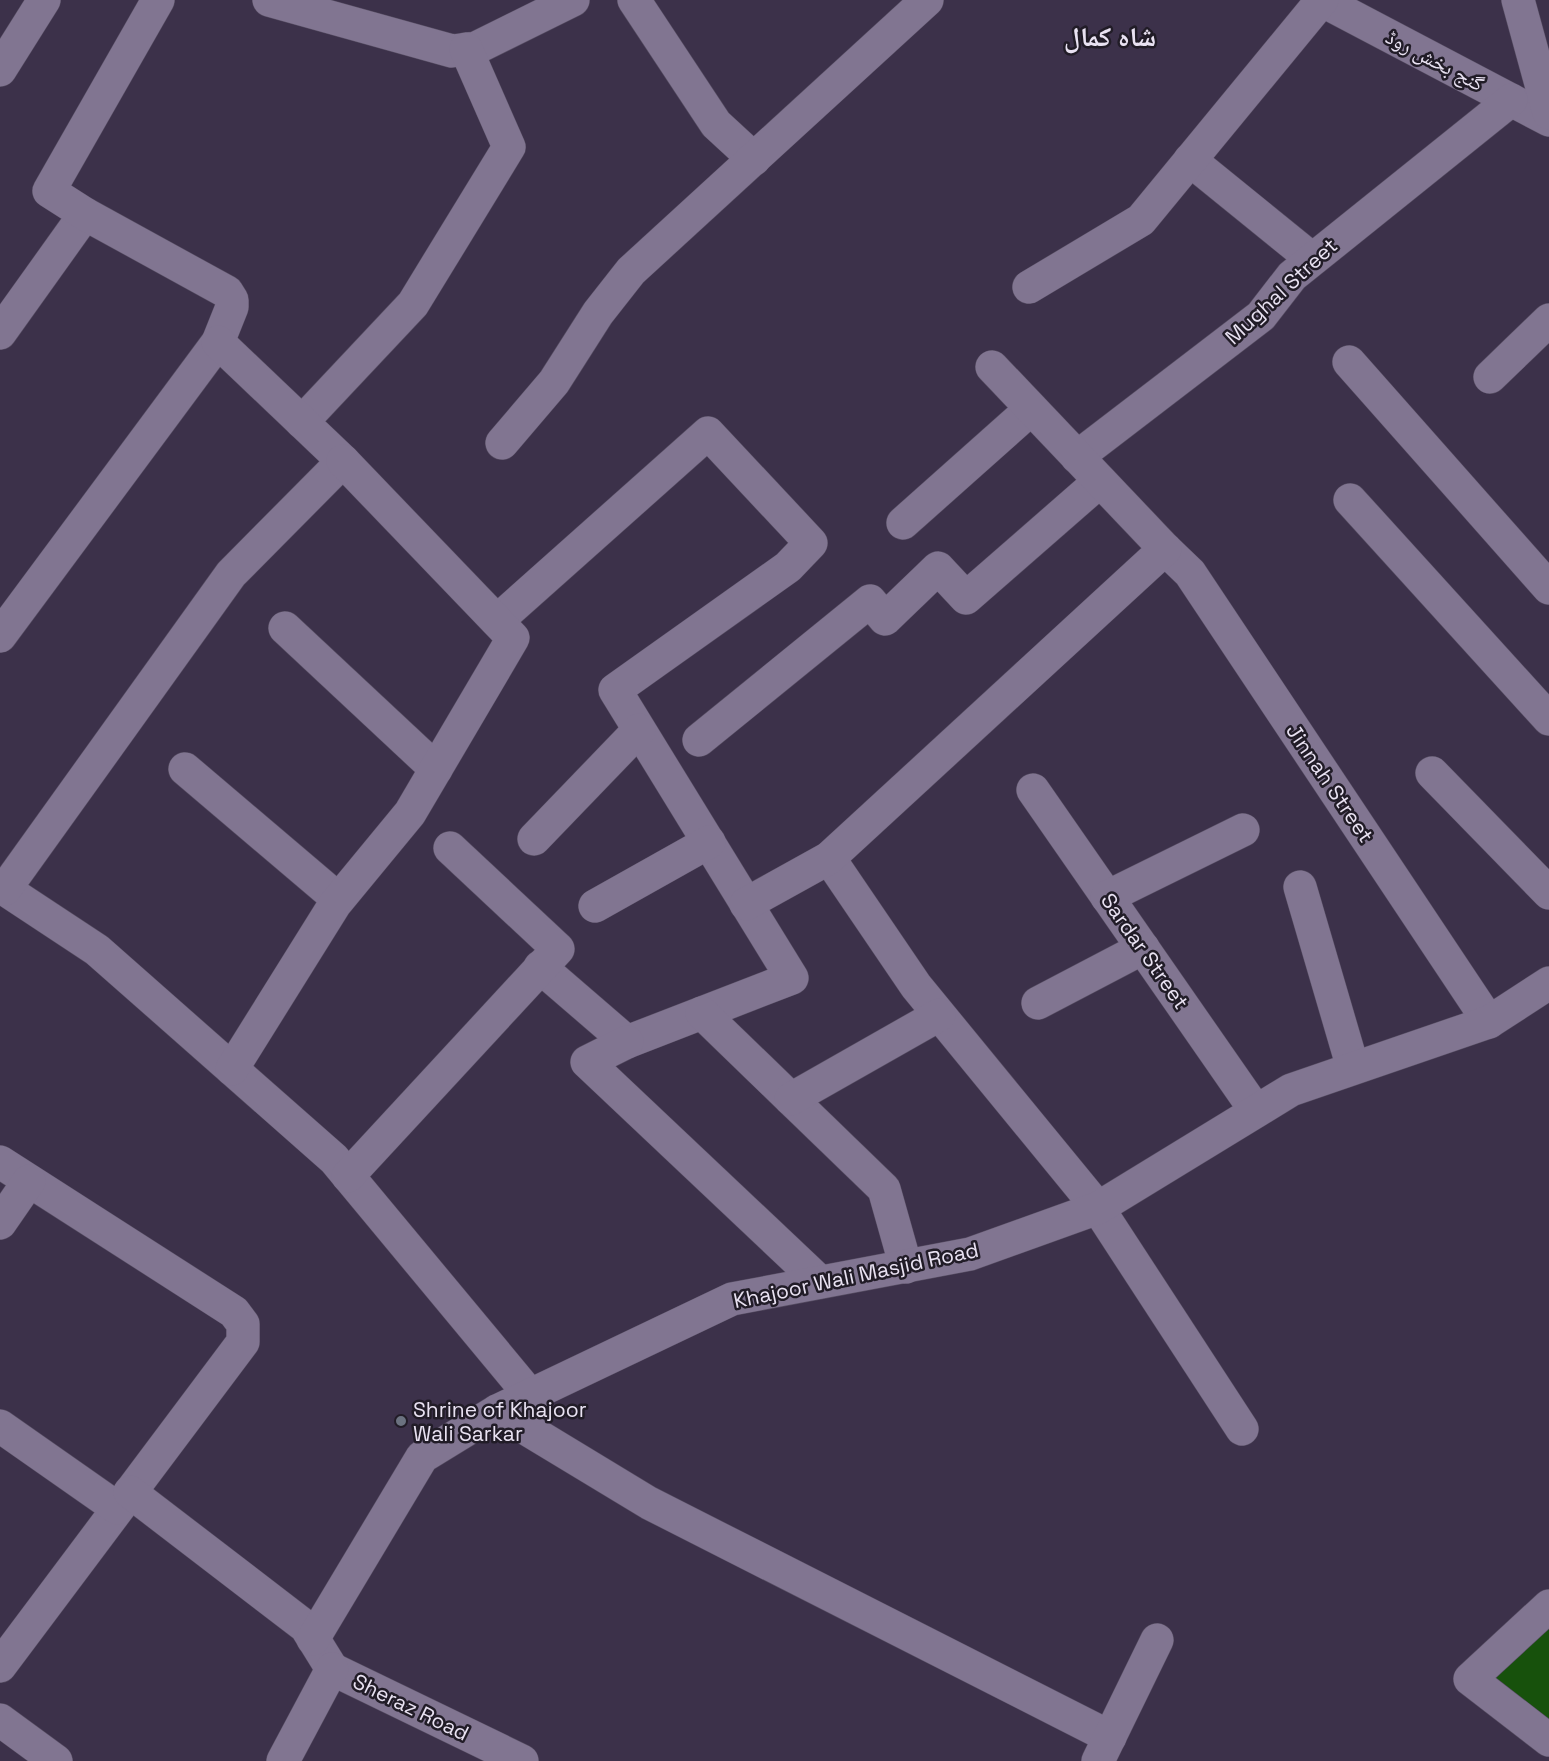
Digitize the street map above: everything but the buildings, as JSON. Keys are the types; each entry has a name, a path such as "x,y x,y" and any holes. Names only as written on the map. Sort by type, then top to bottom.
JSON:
{"street":[{"path":"0,70 44,0"},
{"path":"0,636 218,342 232,307 232,300 227,292 85,214 49,191 158,0"},
{"path":"269,0 452,51 476,48 573,0"},
{"path":"634,0 716,124 754,159"},
{"path":"502,443 554,382 598,313 631,271 927,0"},
{"path":"1029,287 1140,220 1321,0"},
{"name":"گنج بخش روڈ","path":"1321,0 1549,120"},
{"path":"1518,0 1539,36 1549,113"},
{"path":"302,422 413,304 509,147 466,49"},
{"name":"Mughal Street","path":"1077,457 1261,316 1292,276 1511,100"},
{"path":"1190,160 1312,259"},
{"path":"0,333 85,214"},
{"path":"1490,377 1549,320"},
{"path":"218,342 343,461 513,638 410,813 338,900 232,1069"},
{"path":"1349,362 1549,588"},
{"name":"Jinnah Street","path":"992,367 1165,549 1191,573 1489,1022"},
{"path":"903,523 1031,409"},
{"path":"497,621 708,433 811,543 788,567 615,690 792,978 627,1042 587,1062 820,1282"},
{"path":"343,461 231,574 2,888 97,950 334,1159 530,1395"},
{"path":"699,740 870,601 885,619 938,568 966,598 1100,481"},
{"path":"1350,500 1549,719"},
{"path":"746,904 829,858 1165,549"},
{"path":"285,628 436,769"},
{"path":"534,839 639,730"},
{"path":"185,769 338,900"},
{"path":"1432,773 1549,893"},
{"name":"Sardar Street","path":"1033,790 1256,1111"},
{"path":"1107,897 1243,830"},
{"path":"594,906 709,842"},
{"path":"348,1176 558,949 450,848"},
{"path":"829,858 916,986 1098,1208 1242,1430"},
{"path":"1300,887 1353,1068"},
{"path":"1038,1003 1143,948"},
{"path":"540,967 627,1042"},
{"name":"Khajoor Wali Masjid Road","path":"313,1639 422,1457 496,1411 732,1299 970,1254 1098,1208 1291,1090 1489,1022 1549,983"},
{"path":"702,1013 884,1189 906,1267"},
{"path":"791,1099 939,1015"},
{"path":"0,1162 234,1312 243,1324 243,1342 0,1666"},
{"path":"0,1223 30,1181"},
{"path":"496,1411 649,1503 1104,1749 1157,1640"},
{"path":"0,1426 124,1500 306,1627 332,1669 283,1761"},
{"path":"1549,1606 1470,1679 1549,1740"},
{"name":"Sheraz Road","path":"332,1669 522,1761"},
{"path":"0,1720 56,1761"}],"green space":[{"path":"1549,1606 1549,1740 1470,1679"}],"place":[{"name":"Shrine of Khajoor Wali Sarkar","path":"401,1421"}],"district":[{"name":"شاہ کمال","path":"1110,36"}]}
